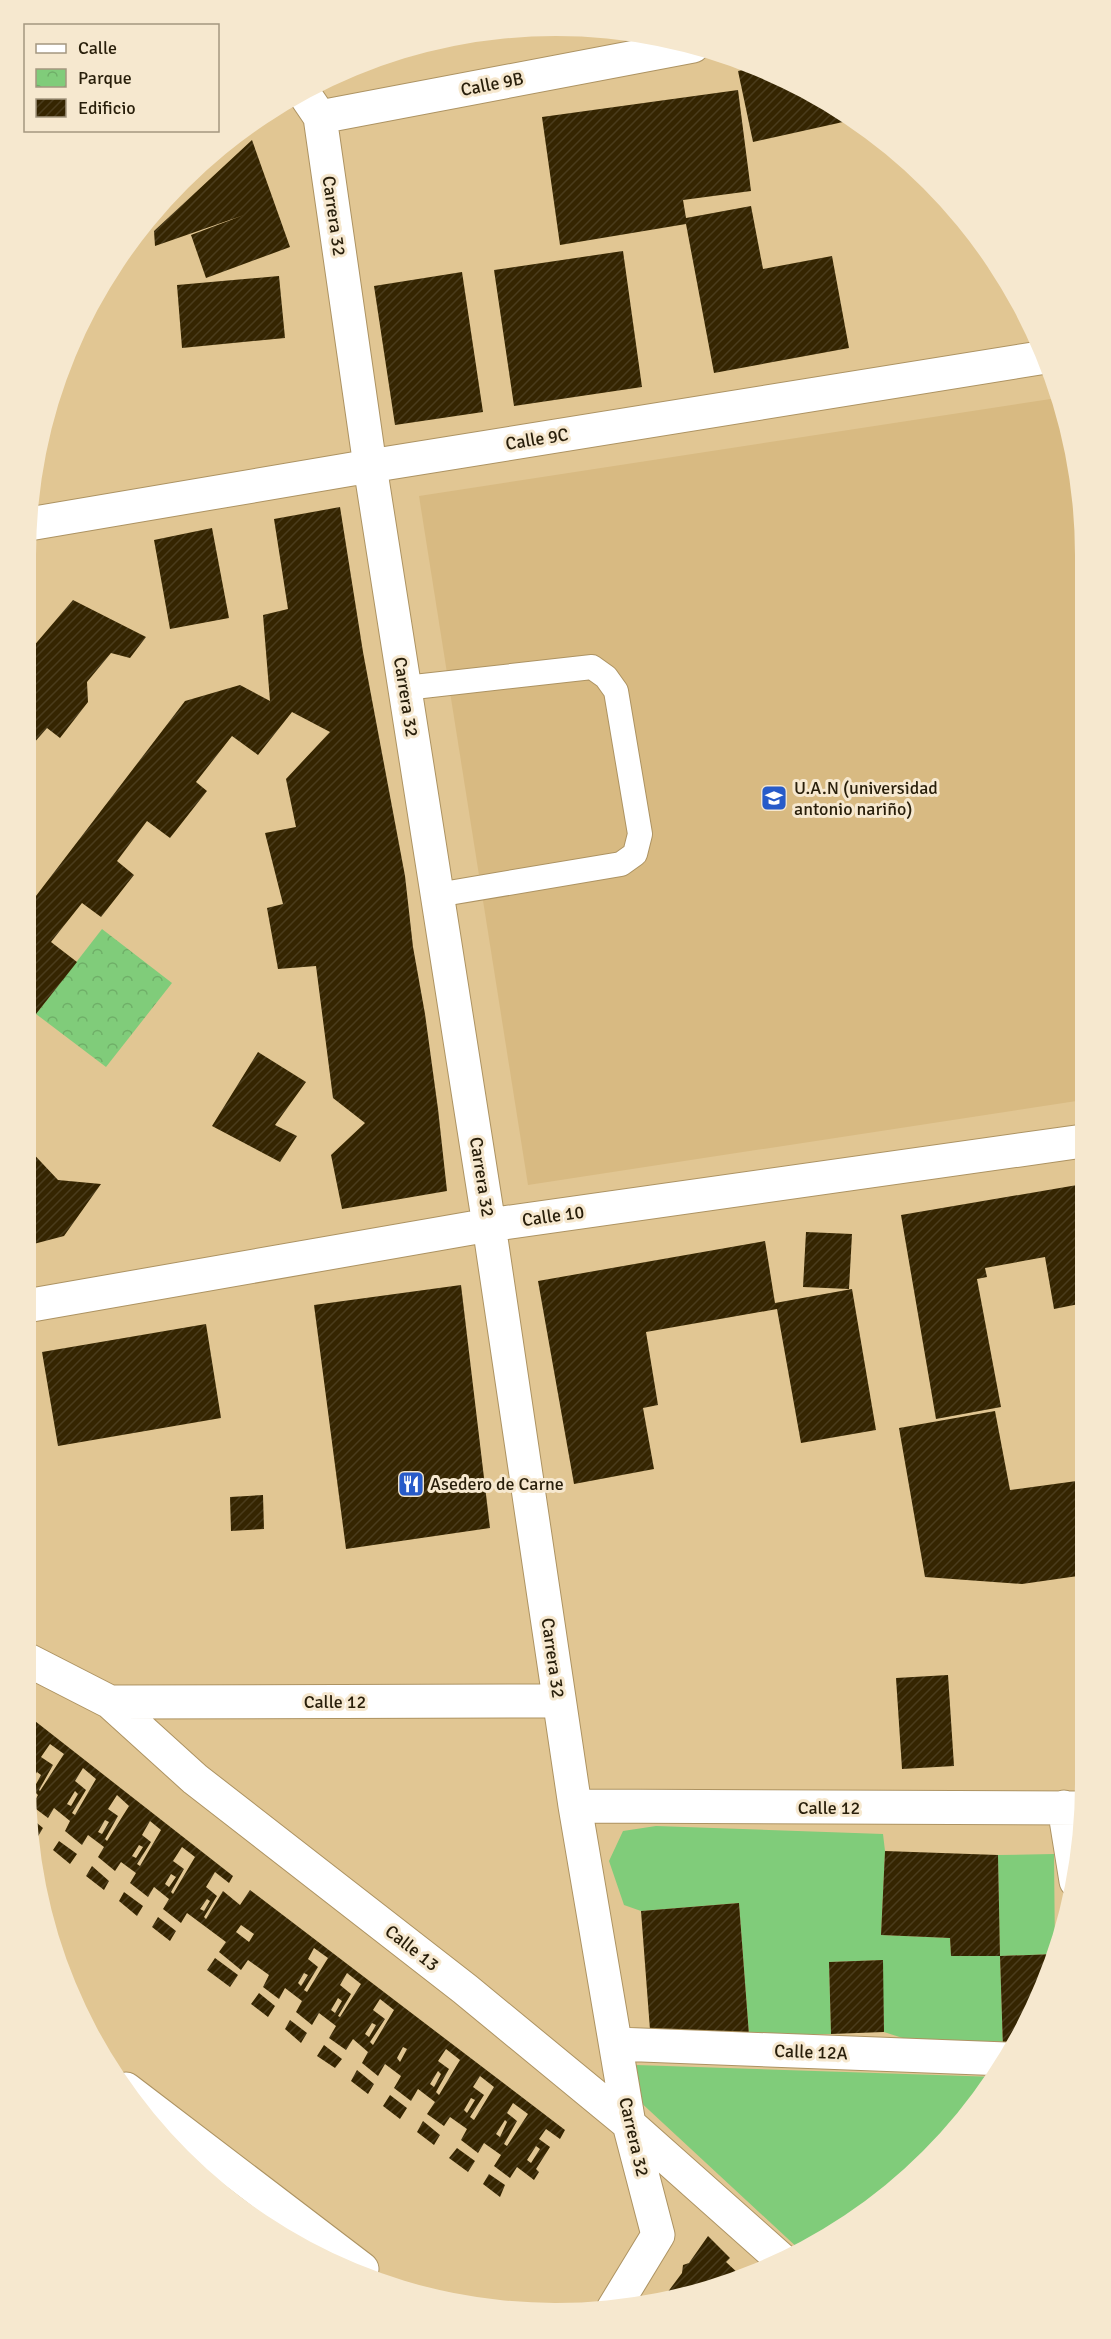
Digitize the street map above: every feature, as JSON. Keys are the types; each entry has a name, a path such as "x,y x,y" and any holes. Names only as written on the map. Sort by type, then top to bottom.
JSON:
{"street":[{"name":"Calle 9B","path":"311,105 671,49"},
{"name":"Carrera 32","path":"311,105 489,1224 575,1806 629,2124 658,2235 620,2299"},
{"name":"Calle 9C","path":"37,523 370,466 1036,359"},
{"name":"Calle 10","path":"36,1304 489,1224 1075,1142"},
{"name":"Calle 13","path":"36,1664 110,1702 195,1779 465,1989 629,2124 775,2254"},
{"name":"Calle 12","path":"110,1702 559,1701"},
{"name":"Calle 12","path":"575,1806 1073,1807"},
{"name":"Calle 12A","path":"616,2044 995,2060"},
{"path":"163,2124 191,2150 347,2258"}],"lane":[{"path":"405,688 592,667 606,677 616,691 640,834 635,854 621,864 437,895"}],"shaded area":[{"name":"U.A.N (universidad antonio nariño)","path":"1050,399 1065,454 1074,522 1075,1101 528,1185 419,496"}],"green space":[{"path":"102,929 172,983 106,1067 36,1014"},
{"path":"656,1826 883,1834 885,1851 881,1935 950,1938 951,1956 1000,1956 1003,2046 1001,2049 915,2042 884,2032 882,1960 829,1962 831,2034 749,2035 739,1903 641,1911 624,1905 609,1861 623,1831"},
{"path":"1054,1854 1055,1925 1045,1954 1000,1956 998,1855"},
{"path":"636,2065 984,2077 946,2126 898,2174 844,2215 794,2244 636,2098"}],"building":[{"path":"738,71 785,90 841,122 753,142"},
{"path":"738,90 751,191 683,200 686,218 751,206 763,269 832,256 849,348 714,373 686,224 560,245 542,117"},
{"path":"252,140 290,247 206,278 191,235 244,215 155,246 154,231"},
{"path":"623,251 642,387 514,406 494,270"},
{"path":"462,272 483,412 395,425 374,286"},
{"path":"279,276 285,338 182,348 177,285"},
{"path":"340,507 363,652 405,876 413,947 438,1109 447,1191 342,1209 331,1155 365,1123 333,1098 316,966 278,969 267,908 283,904 265,833 296,827 286,779 330,732 292,712 258,755 232,736 196,782 207,791 170,838 147,821 117,861 134,875 101,917 82,903 51,942 77,962 36,1014 36,896 185,701 240,685 270,701 263,615 288,609 274,519"},
{"path":"212,528 229,618 170,629 154,540"},
{"path":"73,600 146,637 130,658 111,653 87,682 88,702 60,738 47,728 36,741 36,643"},
{"path":"258,1052 306,1082 275,1125 297,1136 280,1162 212,1126"},
{"path":"36,1157 58,1180 101,1184 64,1236 36,1243"},
{"path":"1075,1185 1075,1305 1054,1309 1045,1257 985,1268 987,1277 977,1279 1001,1407 936,1419 901,1215"},
{"path":"806,1232 852,1234 849,1289 803,1287"},
{"path":"765,1241 775,1303 852,1289 876,1430 801,1443 777,1309 646,1332 658,1405 643,1408 654,1469 574,1484 538,1281"},
{"path":"461,1285 490,1528 346,1549 314,1305"},
{"path":"206,1324 221,1418 58,1446 42,1352"},
{"path":"995,1411 1010,1490 1075,1481 1075,1576 1022,1584 925,1577 899,1428"},
{"path":"263,1495 264,1529 231,1531 230,1497"},
{"path":"948,1675 954,1766 902,1769 896,1678"},
{"path":"36,1722 233,1876 229,1883 215,1872 206,1887 217,1896 204,1917 206,1919 223,1891 240,1905 250,1890 565,2130 560,2139 546,2129 539,2139 550,2147 536,2169 539,2172 534,2180 517,2167 510,2178 494,2166 501,2155 484,2143 478,2153 461,2140 467,2129 450,2117 444,2126 427,2114 435,2102 418,2089 411,2101 394,2088 401,2076 385,2064 378,2076 362,2063 368,2052 353,2039 346,2050 329,2038 336,2026 319,2013 312,2025 296,2012 302,2001 285,1988 279,1999 263,1987 269,1975 248,1960 241,1970 219,1952 226,1942 187,1913 181,1923 163,1909 169,1899 154,1887 148,1897 130,1883 136,1873 121,1862 115,1871 98,1857 104,1847 88,1835 82,1845 65,1831 70,1821 54,1808 48,1818 37,1810 36,1784 41,1775 36,1774","holes":["50,1744 64,1754 40,1791 53,1765 41,1757","83,1768 96,1779 75,1815 72,1813 86,1790 75,1781","75,1791 78,1794 71,1806 67,1804","117,1795 129,1806 107,1841 105,1839 118,1816 108,1809","105,1820 109,1822 102,1834 98,1832","150,1821 161,1830 140,1866 137,1864 151,1842 142,1835","139,1845 143,1847 136,1858 132,1856","182,1847 195,1857 173,1894 171,1892 184,1869 173,1861","171,1874 176,1877 169,1887 165,1884","207,1899 210,1901 204,1911 200,1909","241,1925 254,1934 249,1942 236,1932","314,1948 328,1958 307,1992 304,1990 318,1967 308,1959","304,1973 308,1975 301,1986 298,1983","347,1973 361,1984 340,2017 338,2016 351,1994 340,1985","338,1998 342,2001 335,2013 331,2010","380,1999 394,2010 373,2045 370,2042 385,2019 373,2010","372,2023 376,2025 369,2037 365,2034","403,2047 407,2049 400,2062 397,2058","446,2049 460,2060 439,2095 436,2092 449,2069 438,2061","438,2071 441,2074 434,2087 430,2084","480,2076 494,2087 474,2120 470,2117 484,2095 473,2087","471,2098 475,2100 467,2113 464,2110","513,2103 528,2114 507,2146 504,2144 517,2121 507,2113","505,2120 507,2122 500,2137 496,2134","536,2146 540,2149 531,2163 527,2160"]},
{"path":"38,1823 43,1828 39,1835"},
{"path":"59,1841 77,1854 70,1864 53,1850"},
{"path":"885,1851 998,1855 1000,1956 951,1956 950,1938 881,1935"},
{"path":"92,1866 109,1881 104,1890 86,1876"},
{"path":"124,1892 143,1906 137,1916 119,1901"},
{"path":"739,1903 749,2035 651,2043 641,1911"},
{"path":"158,1917 176,1931 170,1941 152,1927"},
{"path":"1045,1954 1021,2013 1003,2046 1000,1956"},
{"path":"215,1958 238,1975 230,1987 207,1970"},
{"path":"883,1960 884,2032 831,2034 829,1962"},
{"path":"259,1993 275,2006 268,2017 251,2004"},
{"path":"290,2020 307,2033 301,2043 285,2029"},
{"path":"324,2045 342,2059 335,2068 317,2056"},
{"path":"357,2070 374,2084 368,2094 351,2081"},
{"path":"390,2095 407,2108 400,2119 383,2106"},
{"path":"423,2121 440,2135 434,2145 417,2132"},
{"path":"457,2148 475,2161 468,2172 449,2158"},
{"path":"489,2174 505,2185 500,2197 483,2184"},
{"path":"708,2236 730,2258 726,2262 735,2270 669,2290 682,2273 683,2265 689,2263"}],"place":[{"name":"U.A.N (universidad antonio nariño)","path":"774,798"},
{"name":"Asedero de Carne","path":"411,1484"}]}
